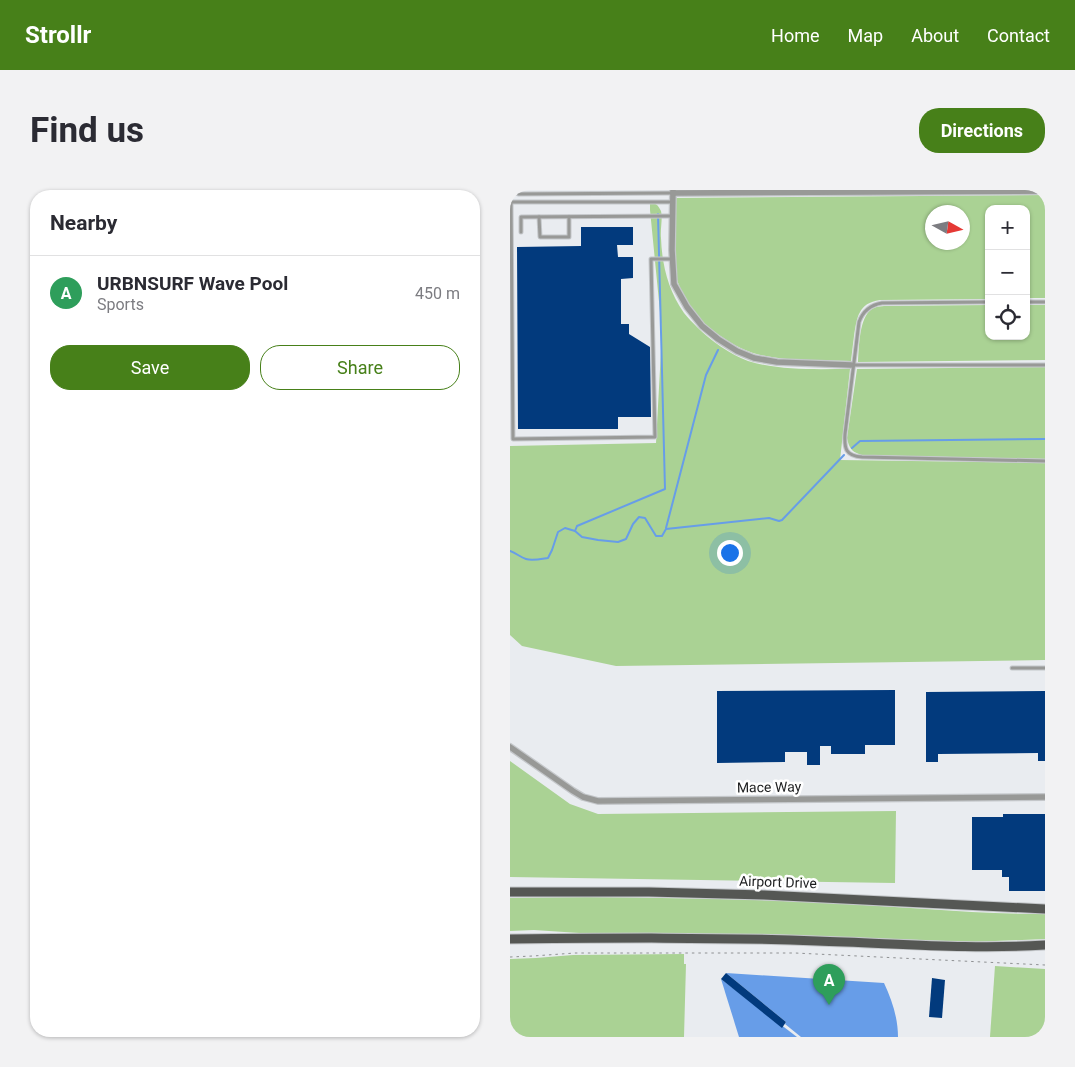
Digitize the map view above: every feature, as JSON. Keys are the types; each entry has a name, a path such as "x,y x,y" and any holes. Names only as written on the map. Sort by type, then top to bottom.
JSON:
{"main road":[{"name":"Airport Drive","path":"510,892 764,895 1045,909"},
{"path":"510,939 756,939 864,942 936,947 1045,945"}],"street":[{"path":"852,366 777,362 754,358 737,351 702,326 687,307 674,284 673,191 1045,190"},
{"name":"Mace Way","path":"510,747 573,791 583,797 598,801 1045,797"}],"lane":[{"path":"510,192 519,194 673,191"},
{"path":"673,202 511,202 513,439 655,438 651,259 673,259"},
{"path":"539,217 540,237 569,237 570,216"},
{"path":"521,232 521,217 673,216"},
{"path":"985,302 882,303 870,307 861,316 852,366 844,441 845,447 850,454 862,457 1045,461"},
{"path":"1030,302 1045,302"},
{"path":"852,366 1045,365"},
{"path":"1012,668 1045,668"}],"path":[{"path":"510,957 575,952 795,953 1045,965"}],"green space":[{"path":"1045,195 1045,298 1030,298 1030,205 985,205 985,299 880,300 867,304 858,317 851,361 789,359 765,356 753,353 719,335 703,322 691,308 675,274 671,256 670,218 672,198"},
{"path":"650,203 657,205 661,211 663,258 670,286 678,304 686,315 708,337 735,355 760,364 799,369 850,369 840,460 1045,463 1045,660 616,666 522,646 510,635 510,446 656,443 662,332"},
{"path":"985,305 985,340 1030,340 1030,305 1045,305 1045,360 858,362 859,341 864,319 872,309 884,306"},
{"path":"1045,367 1045,459 863,455 854,452 849,445 847,438 857,369"},
{"path":"510,761 570,804 598,814 896,811 895,883 510,877"},
{"path":"587,897 833,903 965,912 1045,914 1045,939 972,942 764,934 625,936 534,930 510,931 510,898"},
{"path":"684,954 684,964 686,964 684,1037 510,1037 510,959 573,955"},
{"path":"995,966 1045,969 1045,1037 990,1037"}],"water":[{"path":"726,973 884,983 894,1009 898,1037 801,1037 785,1024 786,1022"},
{"path":"721,979 797,1037 739,1037"}],"building":[{"path":"581,227 633,227 633,245 617,245 618,257 633,257 633,278 621,279 621,324 629,324 629,334 650,347 651,417 618,417 618,429 518,429 517,247 581,246"},
{"path":"895,690 895,745 865,745 865,754 831,754 831,746 820,746 820,765 807,765 807,752 785,752 785,762 717,763 717,691"},
{"path":"1045,691 1045,761 1038,761 1038,753 938,754 938,762 926,762 926,692"},
{"path":"1003,814 1045,814 1045,891 1009,891 1009,877 1002,877 1002,870 972,870 972,817 1003,817"},
{"path":"726,973 786,1022 782,1028 721,979"},
{"path":"932,978 945,980 942,1018 929,1017"}],"waterway":[{"path":"575,531 577,526 665,489 658,214"},
{"path":"666,528 706,375 718,350"},
{"path":"852,448 860,441 1045,439"},
{"path":"510,551 528,560 548,558 558,532 565,528 575,531 582,537 618,542 626,539 633,524 639,517 645,518 656,536 662,536 666,529 769,518 779,521 844,455"}],"place":[{"name":"URBNSURF Wave Pool","path":"829,1005"}]}
